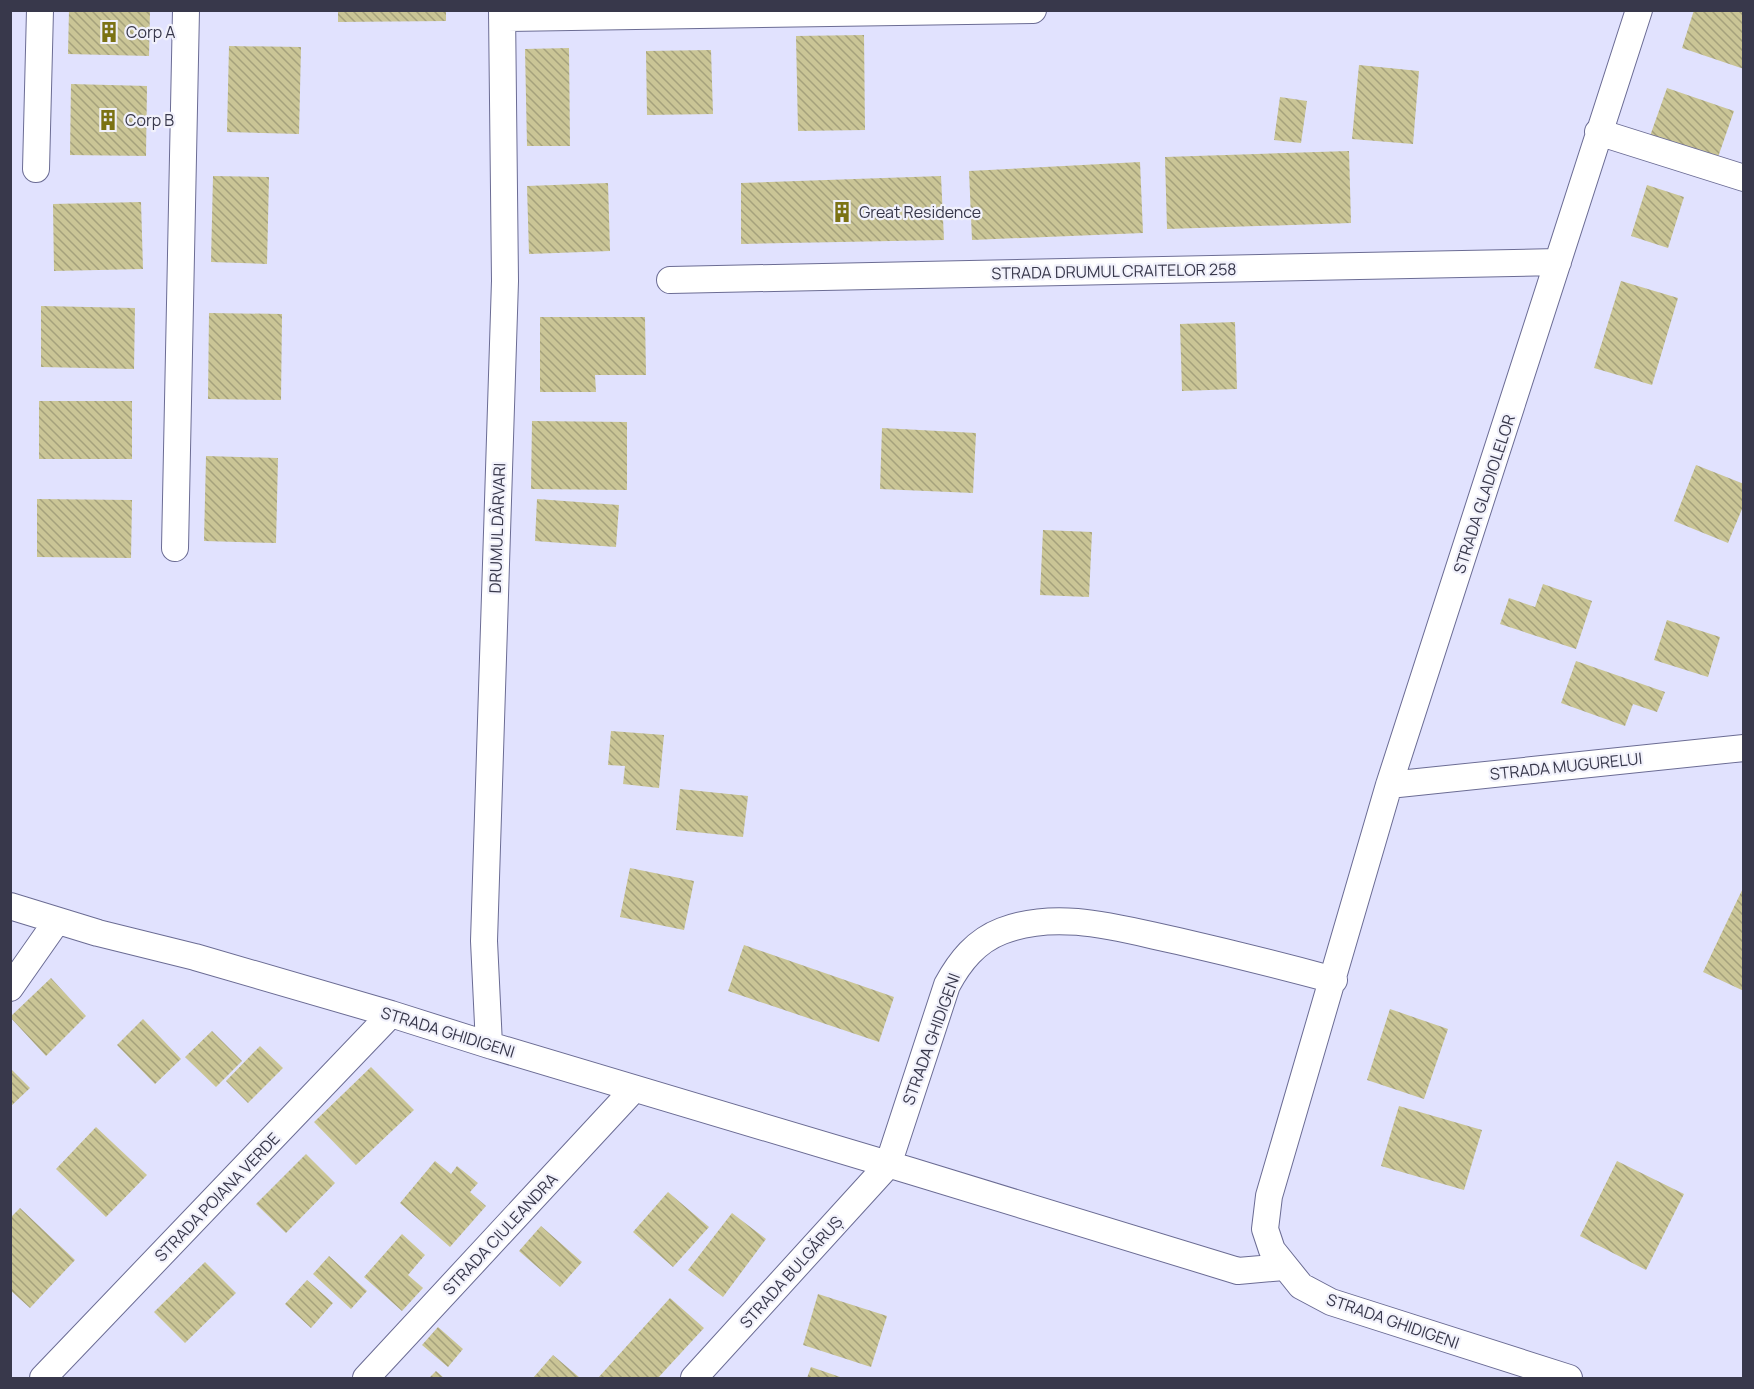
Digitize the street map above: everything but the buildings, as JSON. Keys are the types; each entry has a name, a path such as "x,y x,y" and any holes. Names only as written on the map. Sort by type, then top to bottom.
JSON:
{"street":[{"path":"36,169 40,10"},
{"path":"175,548 186,10"},
{"path":"502,14 1033,10"},
{"name":"STRADA GLADIOLELOR","path":"1334,980 1389,785 1639,10"},
{"name":"DRUMUL DÂRVARI","path":"489,1045 484,941 505,281 502,14"},
{"path":"1598,132 1743,178"},
{"name":"STRADA DRUMUL CRAITELOR 258","path":"670,280 1558,262"},
{"name":"STRADA MUGURELUI","path":"1389,785 1743,746"},
{"name":"STRADA GHIDIGENI","path":"10,906 391,1014 888,1165 947,985 957,967 974,947 1001,932 1032,923 1090,922 1233,954 1334,980 1269,1196 1265,1229 1272,1250 1301,1286 1331,1302 1569,1378"},
{"path":"10,988 57,921"},
{"name":"STRADA POIANA VERDE","path":"43,1378 391,1014"},
{"name":"STRADA CIULEANDRA","path":"366,1378 634,1089"},
{"path":"888,1165 1238,1271 1284,1267"},
{"name":"STRADA BULGĂRUȘ","path":"694,1378 888,1165"}],"place":[{"name":"Corp A","path":"109,32"},
{"name":"Corp B","path":"108,120"},
{"name":"Great Residence","path":"842,212"}]}
